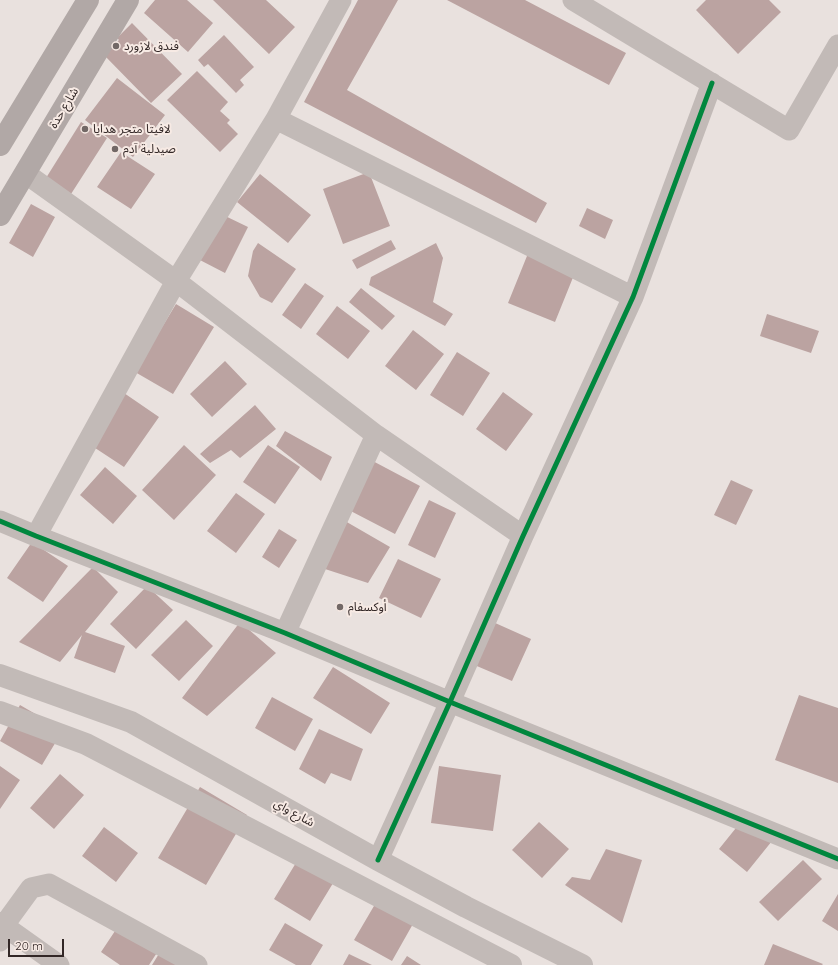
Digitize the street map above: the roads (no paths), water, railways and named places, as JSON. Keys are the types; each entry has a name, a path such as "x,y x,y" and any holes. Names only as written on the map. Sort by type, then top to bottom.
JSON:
{"main road":[{"path":"0,145 88,0"},
{"name":"شارع حدة","path":"0,215 128,0"}],"street":[{"path":"36,536 176,281 276,119 341,0"},
{"path":"573,0 789,130 838,46"},
{"path":"378,860 523,536 633,297 712,83"},
{"path":"276,119 633,297"},
{"path":"25,173 176,281 376,435 523,536"},
{"path":"286,633 376,435"},
{"path":"0,521 286,633 450,702 838,859"},
{"name":"شارع واي","path":"0,675 131,722 378,860 466,907 582,965"},
{"path":"0,712 86,744 511,965"},
{"path":"59,965 1,930 31,888 49,884 196,965"},
{"path":"453,935 466,907"}],"place":[{"name":"فندق لازورد","path":"116,46"},
{"name":"لافيتا متجر هدايا","path":"85,129"},
{"name":"صيدلية آدم","path":"115,149"},
{"name":"أوكسفام","path":"340,607"}]}
